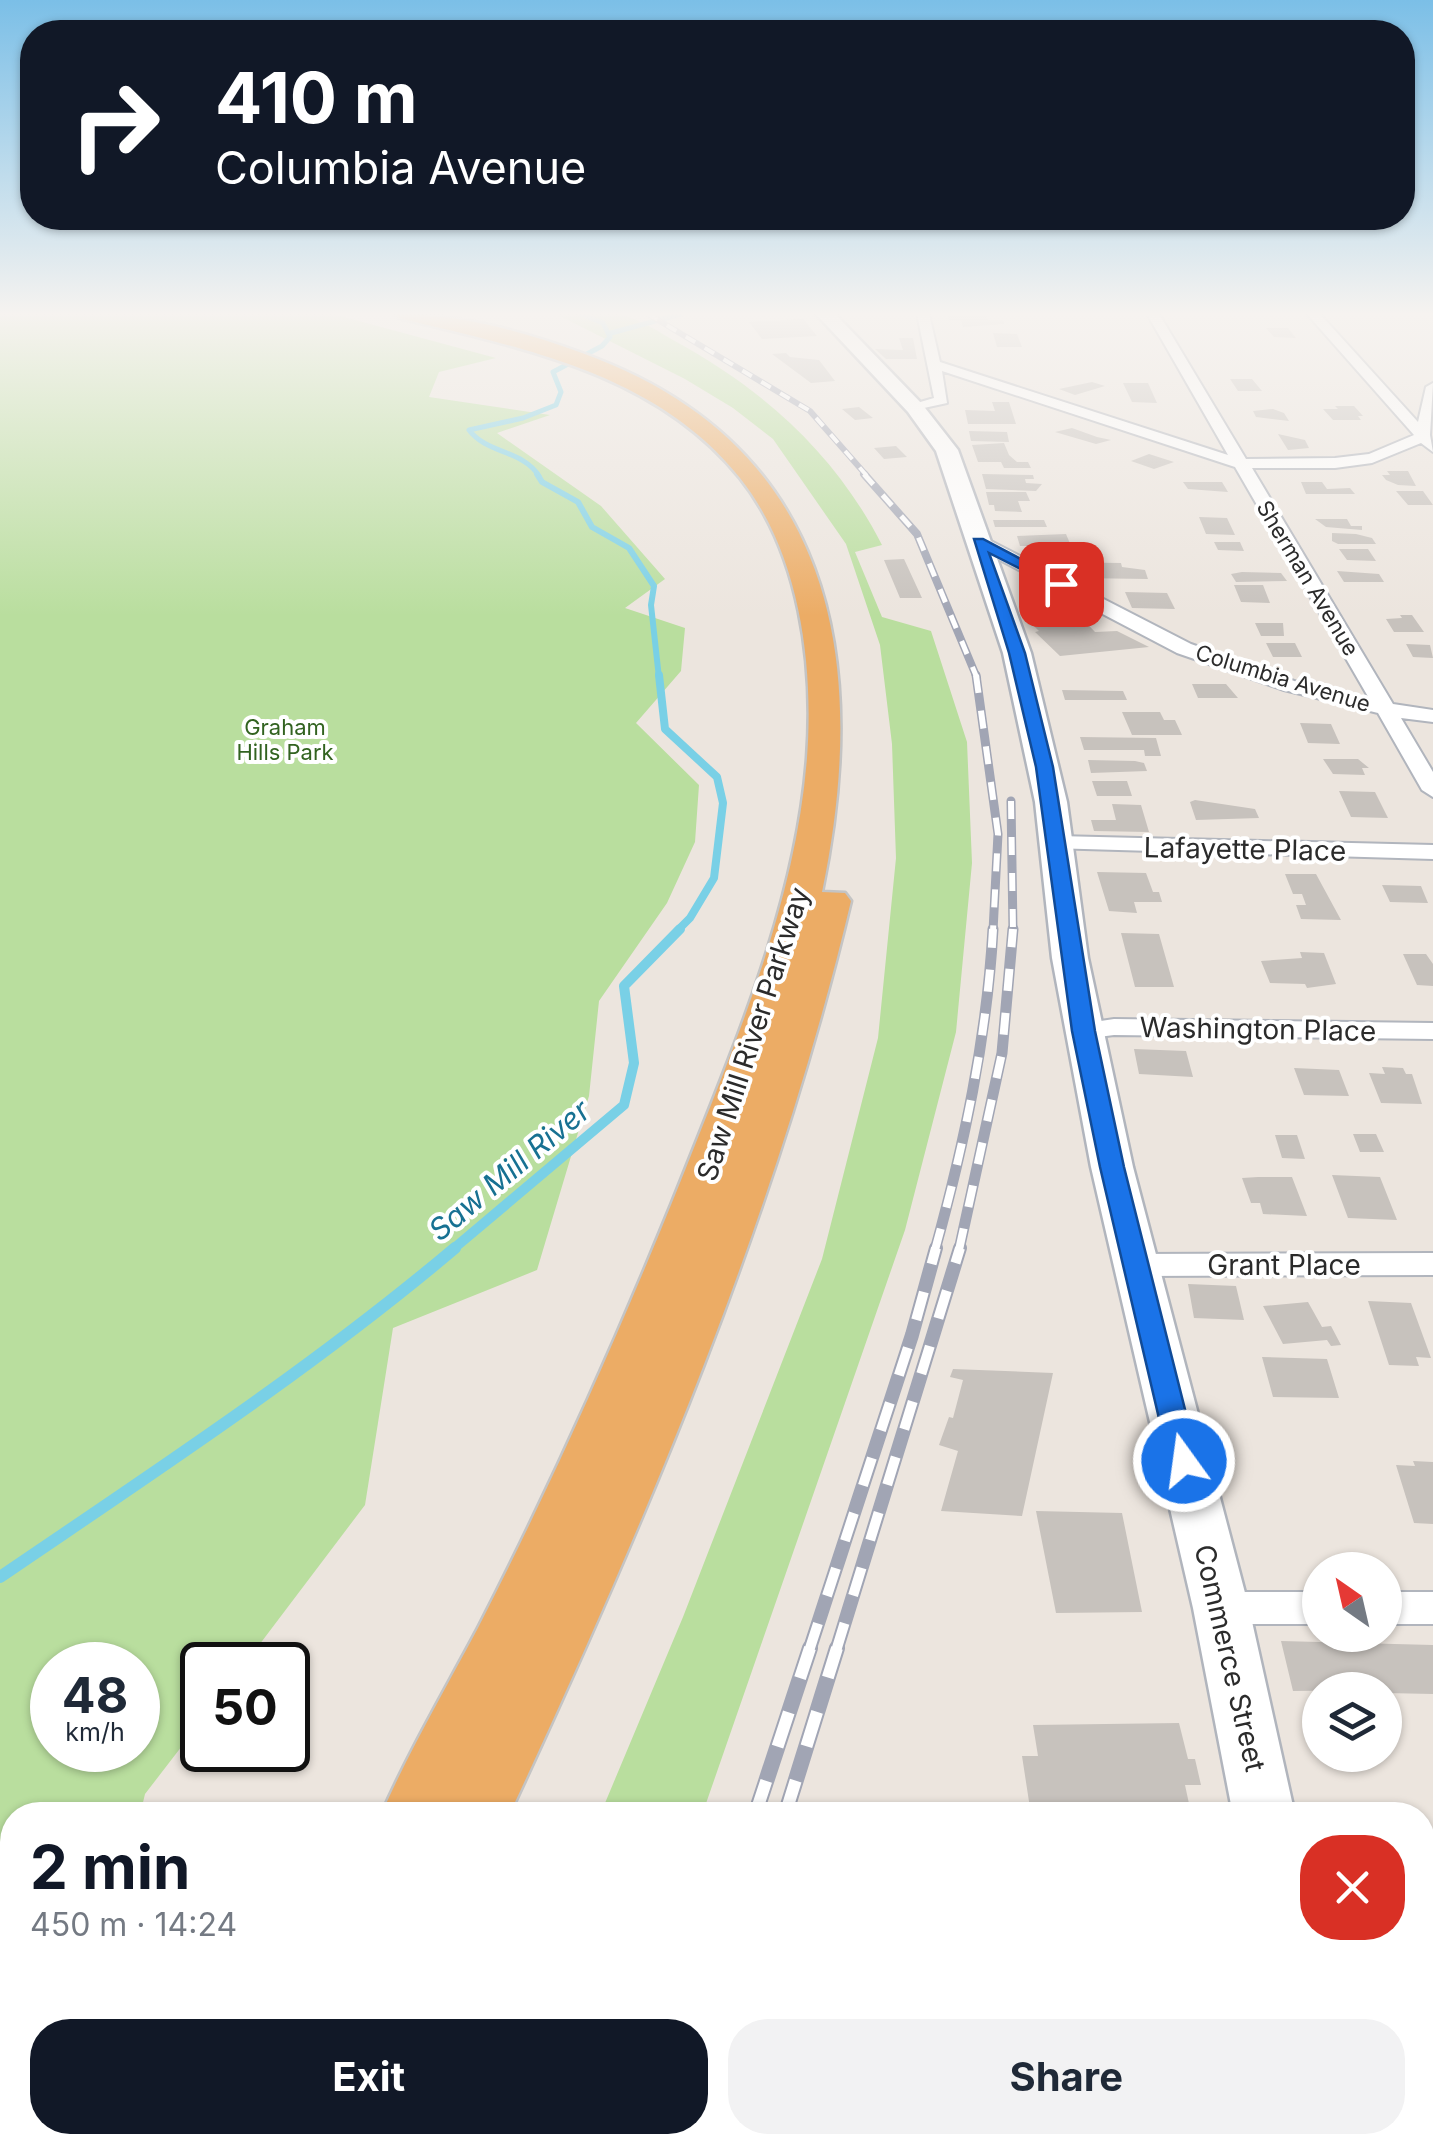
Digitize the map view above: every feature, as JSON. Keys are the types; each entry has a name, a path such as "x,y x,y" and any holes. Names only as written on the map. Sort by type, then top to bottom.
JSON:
{"highway":[{"name":"Saw Mill River Parkway","path":"421,1802 566,1506 704,1186 786,952 807,872 822,780 824,719 819,648 801,572 772,507 750,473 709,433 680,414"},
{"name":"Saw Mill River Parkway","path":"480,1802 629,1474 741,1194 790,1049 824,930 841,852 850,783 850,703 838,617 819,559 787,496 762,463 703,414"}],"main road":[{"name":"Commerce Street","path":"938,417 1017,653 1058,844 1084,1031 1136,1265 1221,1608 1261,1802"}],"street":[{"path":"1089,414 1241,464 1336,463 1372,458 1428,442"},
{"name":"Sherman Avenue","path":"1212,414 1433,790"},
{"path":"1403,414 1428,442"},
{"path":"1428,442 1430,414"},
{"name":"Columbia Avenue","path":"978,542 1155,636 1234,667 1388,711 1433,716"},
{"name":"Lafayette Place","path":"1058,844 1433,852"},
{"name":"Washington Place","path":"1084,1031 1114,1027 1433,1031"},
{"name":"Grant Place","path":"1136,1265 1433,1264"},
{"path":"1221,1608 1302,1608"},
{"path":"1402,1608 1433,1608"}],"green space":[{"name":"Graham Hills Park","path":"0,414 550,415 497,433 601,506 665,579 625,608 685,628 681,671 636,723 699,785 695,842 667,903 599,1001 589,1096 537,1270 393,1328 365,1505 261,1642 180,1642 180,1749 143,1802 0,1802"},
{"path":"741,414 781,414 842,481 882,545 855,552 882,617 931,631 967,742 972,863 956,1032 905,1230 707,1802 605,1802 683,1617 822,1259 878,1038 896,858 892,744 880,645 846,544 773,439"}],"building":[{"path":"848,414 873,418 855,420"},
{"path":"966,414 1013,414 1016,424 968,424"},
{"path":"1285,414 1289,421 1256,417"},
{"path":"1328,414 1363,416 1358,416 1361,420 1333,420"},
{"path":"1072,428 1111,440 1096,444 1055,432"},
{"path":"969,431 1007,432 1009,442 971,441"},
{"path":"1278,434 1305,440 1309,448 1288,450"},
{"path":"1004,443 1009,455 1017,462 1028,462 1031,468 1004,468 1001,462 978,462 972,445"},
{"path":"896,446 907,457 884,459 874,448"},
{"path":"1149,454 1174,462 1154,469 1131,461"},
{"path":"1387,471 1408,471 1416,486 1386,480 1382,475 1390,475"},
{"path":"982,474 1033,475 1034,479 1025,479 1026,483 1042,484 1036,491 986,489"},
{"path":"1183,482 1222,482 1228,492 1188,489"},
{"path":"1301,482 1322,482 1327,489 1350,488 1355,494 1306,494"},
{"path":"1396,491 1423,491 1433,505 1408,505"},
{"path":"986,492 1026,492 1030,501 1018,501 1022,512 995,511"},
{"path":"1199,517 1227,518 1235,535 1206,534"},
{"path":"1315,519 1347,519 1351,526 1362,526 1362,530 1326,527"},
{"path":"993,520 1044,520 1047,527 995,527"},
{"path":"1332,533 1372,538 1376,544 1338,544 1332,541"},
{"path":"1066,534 1071,546 1020,546 1017,536"},
{"path":"1214,542 1240,542 1244,551 1218,550"},
{"path":"1339,549 1368,549 1376,561 1347,560"},
{"path":"904,559 922,598 900,598 884,560"},
{"path":"1051,562 1121,563 1122,567 1145,570 1148,579 1077,578"},
{"path":"1337,571 1379,574 1384,582 1344,582"},
{"path":"1281,573 1287,581 1236,582 1231,574"},
{"path":"1234,585 1263,585 1270,603 1241,602"},
{"path":"1125,592 1167,593 1175,609 1132,608"},
{"path":"1058,596 1087,616 1081,617 1095,632 1117,631 1149,647 1060,656 1035,632 1039,631 1032,624 1041,623 1030,611 1037,610 1026,599"},
{"path":"1400,615 1412,615 1424,632 1394,632 1386,619 1402,618"},
{"path":"1255,623 1283,623 1284,636 1261,636"},
{"path":"1266,643 1295,643 1302,657 1273,657"},
{"path":"1406,644 1430,645 1433,658 1413,657"},
{"path":"1192,684 1226,684 1238,698 1198,698"},
{"path":"1062,690 1123,691 1127,700 1065,700"},
{"path":"1122,712 1160,712 1164,720 1175,720 1182,735 1132,735"},
{"path":"1300,723 1331,724 1340,744 1308,743"},
{"path":"1080,737 1156,738 1161,756 1145,756 1144,750 1084,750"},
{"path":"1323,759 1358,759 1369,768 1362,768 1365,775 1333,774"},
{"path":"1088,760 1135,761 1144,763 1147,771 1091,773"},
{"path":"1092,781 1127,781 1132,796 1097,796"},
{"path":"1339,791 1375,792 1388,818 1351,817"},
{"path":"1190,802 1255,809 1259,818 1196,820"},
{"path":"1112,804 1141,805 1149,832 1094,831 1091,820 1116,820"},
{"path":"1097,872 1146,873 1153,892 1159,892 1162,902 1134,902 1137,913 1109,911"},
{"path":"1285,874 1316,874 1341,920 1301,919 1296,905 1306,905 1302,894 1293,894"},
{"path":"1382,885 1421,886 1428,903 1390,902"},
{"path":"1121,933 1159,934 1174,987 1135,987"},
{"path":"1300,952 1324,953 1336,984 1307,988 1305,984 1270,983 1261,961 1302,958"},
{"path":"1403,954 1426,954 1433,964 1433,986 1417,985"},
{"path":"1134,1049 1186,1051 1193,1077 1139,1074"},
{"path":"1382,1067 1403,1068 1406,1074 1412,1074 1422,1104 1381,1103 1369,1073 1385,1074"},
{"path":"1294,1068 1339,1070 1349,1096 1304,1095"},
{"path":"1353,1134 1376,1134 1384,1152 1360,1152"},
{"path":"1275,1135 1297,1135 1305,1159 1282,1158"},
{"path":"1332,1175 1380,1177 1397,1220 1348,1218"},
{"path":"1292,1177 1307,1216 1263,1214 1260,1203 1251,1203 1242,1178"},
{"path":"1188,1284 1236,1286 1244,1320 1194,1318"},
{"path":"1368,1301 1411,1303 1431,1358 1416,1357 1419,1366 1389,1365"},
{"path":"1308,1302 1322,1327 1331,1326 1341,1345 1331,1346 1327,1340 1283,1344 1263,1306"},
{"path":"1262,1357 1327,1359 1339,1398 1273,1397"},
{"path":"953,1369 1053,1373 1022,1516 941,1511 958,1451 939,1445 949,1417 953,1418 963,1380 950,1377"},
{"path":"1413,1461 1433,1462 1433,1524 1414,1523 1396,1465 1415,1466"},
{"path":"1036,1511 1122,1513 1142,1612 1056,1613"},
{"path":"1281,1641 1302,1642 1302,1652 1402,1652 1402,1644 1433,1645 1433,1694 1402,1693 1402,1672 1302,1672 1302,1691 1293,1691"},
{"path":"1179,1723 1188,1759 1195,1759 1201,1785 1185,1785 1189,1802 1029,1802 1022,1756 1038,1756 1033,1725"}],"waterway":[{"name":"Saw Mill River","path":"532,414 469,430 485,444 524,461 539,476"},
{"name":"Saw Mill River","path":"537,474 542,482 578,502 592,527 629,548 654,586 651,605 659,678"},
{"name":"Saw Mill River","path":"659,675 665,729 717,777 723,803 714,878 690,918 677,931"},
{"name":"Saw Mill River","path":"452,1250 624,1105 634,1063 624,986 680,929"},
{"name":"Saw Mill River","path":"0,1577 289,1377 455,1248"}],"railway":[{"path":"813,414 867,476"},
{"path":"864,474 917,534 976,676"},
{"path":"976,676 998,834 993,931"},
{"path":"1011,801 1013,929"},
{"path":"935,1250 973,1091 993,929"},
{"path":"959,1250 1002,1053 1013,929"},
{"path":"809,1651 912,1335 936,1248"},
{"path":"836,1651 960,1248"},
{"path":"759,1802 810,1648"},
{"path":"789,1802 837,1648"}],"route":[{"path":"1061,584 978,542 1017,653 1044,767 1084,1031 1112,1167 1184,1461"}]}
